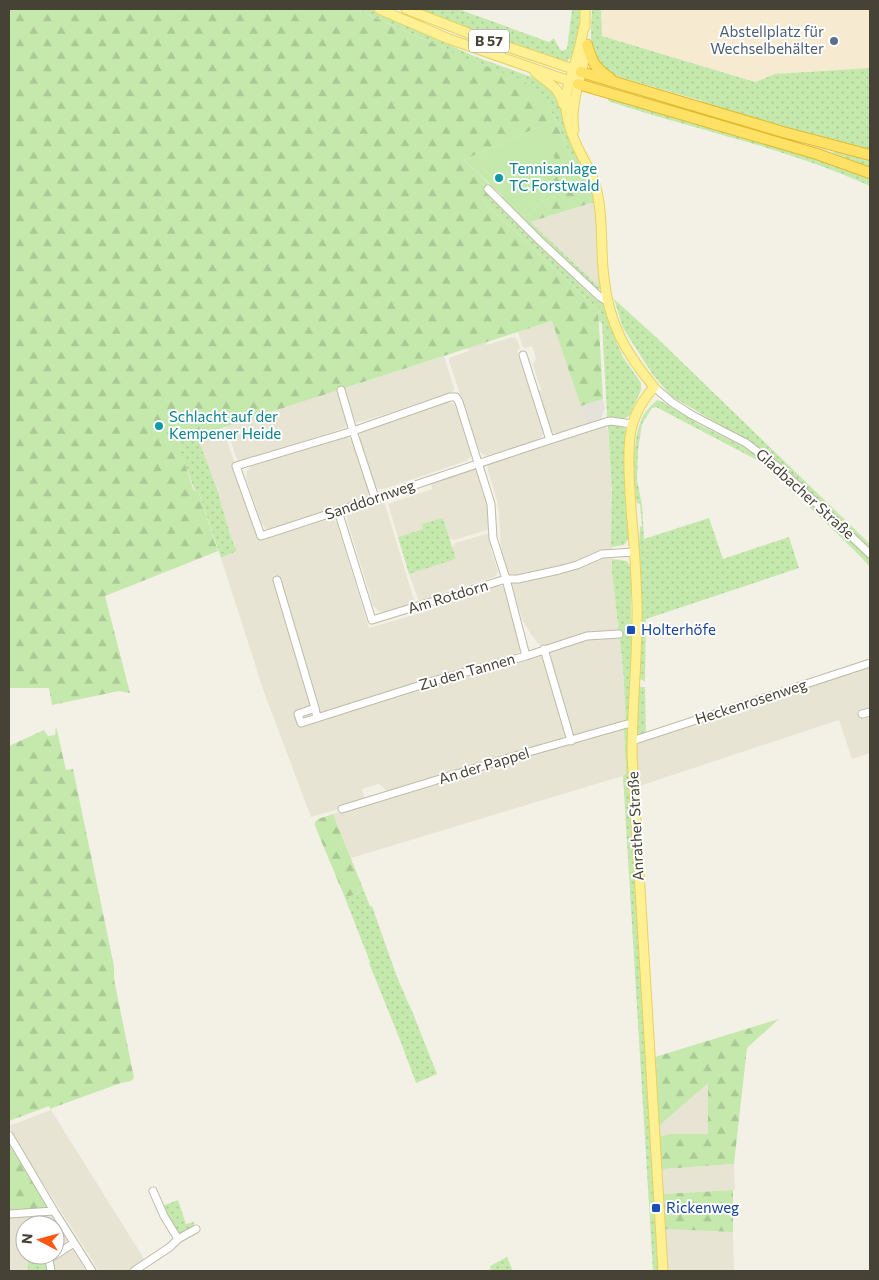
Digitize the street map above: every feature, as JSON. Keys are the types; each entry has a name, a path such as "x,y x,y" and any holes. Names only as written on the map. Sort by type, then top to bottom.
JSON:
{"highway":[{"path":"587,46 592,62 597,68 618,83"},
{"path":"577,71 870,156"},
{"path":"574,83 817,154 870,173"}],"main road":[{"name":"B 57","path":"379,9 442,37 574,83"},
{"name":"B 57","path":"406,9 481,38 577,71"},
{"path":"577,71 587,46 585,9"},
{"path":"580,152 573,125 574,83 585,22"},
{"path":"531,68 552,84 561,96 572,136 588,165 594,182 599,201 607,301"},
{"path":"567,118 566,98 574,83"},
{"name":"Gladbacher Straße","path":"607,301 622,342 637,366 654,386"},
{"name":"Anrather Straße","path":"654,386 640,405 632,424 629,461 637,634 632,715 634,797 663,1271"}],"street":[{"path":"488,189 540,241 607,301"},
{"path":"523,356 550,440"},
{"name":"Gladbacher Straße","path":"654,386 672,403 692,416 746,443 763,455 870,554"},
{"path":"341,390 375,498"},
{"path":"353,431 450,397 456,397 491,504 493,538 526,656"},
{"name":"Sanddornweg","path":"353,431 236,466 261,536 611,421 632,424"},
{"name":"Am Rotdorn","path":"338,511 372,620 506,579 518,579 577,565 602,554 634,552"},
{"path":"276,580 317,718"},
{"name":"Zu den Tannen","path":"315,708 298,714 301,723 440,679 526,656 587,636 619,634"},
{"path":"544,649 571,740"},
{"name":"Heckenrosenweg","path":"632,740 870,663"},
{"path":"862,714 870,712"},
{"name":"An der Pappel","path":"342,810 627,724"},
{"path":"9,1135 92,1271"},
{"path":"153,1191 164,1216 178,1239"},
{"path":"9,1214 54,1211"},
{"path":"134,1271 170,1247 178,1239 196,1229"},
{"path":"51,1271 49,1259 74,1243"}],"shaded area":[{"path":"601,9 870,9 870,68 775,74 755,82 602,36"},
{"path":"595,202 600,288 530,222"},
{"path":"553,321 587,424 560,433 553,433 549,428 537,391 541,390 533,365 536,358 532,346 523,347 518,332"},
{"path":"512,337 516,338 520,348 517,351 543,430 542,436 537,441 490,456 483,455 479,450 449,358 469,351 468,348 486,342 487,345"},
{"path":"444,356 454,391 361,422 355,422 352,418 343,389"},
{"path":"339,390 348,424 344,428 238,461 226,427"},
{"path":"603,399 605,408 601,419 587,424 581,406"},
{"path":"445,402 453,403 458,409 471,450 471,456 466,461 384,489 378,489 373,483 360,441 360,433 366,428"},
{"path":"602,426 608,430 612,494 612,572 619,633 542,648 522,619 501,548 497,500 488,466 492,462"},
{"path":"223,428 260,541 328,519 334,519 337,523 369,628 430,610 462,596 496,585 502,586 505,589 521,643 520,651 514,656 320,714 317,704 294,711 299,726 592,638 619,636 626,722 388,792 379,784 365,788 362,789 365,801 311,817 264,692 221,558 237,551 197,436"},
{"path":"340,436 348,437 353,443 368,489 368,495 365,499 274,529 266,529 261,522 246,478 247,470 253,465"},
{"path":"475,470 479,474 488,503 490,526 487,530 454,540 449,538 443,518 422,525 423,529 398,537 388,504 432,489 431,483"},
{"path":"380,502 385,504 414,600 411,604 386,612 378,611 373,605 347,520 347,515 351,511"},
{"path":"486,534 490,536 491,551 498,571 497,575 427,600 419,601 409,574 456,559 452,548 455,543"},
{"path":"870,665 870,753 852,759 839,720 639,786 636,741 705,721 706,719"},
{"path":"619,727 624,731 626,775 351,858 333,814"},
{"path":"708,1082 708,1134 668,1134 659,1137 659,1126"},
{"path":"51,1110 146,1262 131,1271 99,1271 9,1126"},
{"path":"734,1164 735,1190 663,1194 662,1169"},
{"path":"9,1217 15,1217 15,1265 28,1265 28,1271 9,1271"},
{"path":"665,1229 733,1232 734,1271 668,1271"},
{"path":"65,1237 68,1242 65,1246"},
{"path":"69,1249 73,1250 86,1271 52,1271 52,1265 65,1265 65,1252"}],"green space":[{"path":"9,9 355,9 461,57 523,80 549,106 591,203 530,222 524,216 533,212 538,203 555,196 541,126 464,160 491,186 487,189 489,196 484,202 595,307 598,307 603,399 581,406 552,321 197,436 196,433 178,443 194,491 198,490 218,551 105,596 130,693 119,691 52,705 49,688 9,688"},
{"path":"355,9 370,9 476,57 537,79 556,91 592,185 596,201 601,289 597,290 583,275 572,268 500,199 503,196 599,287 595,202 591,203 549,106 442,47"},
{"path":"418,9 458,9 549,42 554,38 562,51 567,49 572,9 581,9 573,56 566,62 454,25"},
{"path":"592,9 601,9 602,36 755,82 775,74 870,68 870,153 612,75 604,70 594,55 591,37"},
{"path":"609,97 755,138 870,177 870,186 774,150 608,101"},
{"path":"541,126 555,159 550,171 559,191 555,196 538,203 533,212 524,216 464,160"},
{"path":"834,151 870,161 870,167 833,153"},
{"path":"489,196 590,294 605,302 623,357 641,383 641,390 630,415 624,419 607,417 602,323 599,321 598,307 595,307 484,202"},
{"path":"614,299 656,337 870,544 870,550 753,444 671,396 653,375 623,328"},
{"path":"657,400 700,425 746,448 768,464 870,559 870,567 767,467 656,407 652,408 642,424 638,450 637,480 642,505 644,539 709,518 723,559 789,537 799,568 646,619 645,682 639,678 641,602 639,545 640,527 642,526 640,504 637,503 635,493 634,460 636,438 642,418"},
{"path":"608,425 623,426 627,431 624,454 628,539 624,545 611,547 612,494"},
{"path":"196,433 237,551 221,558 198,490 195,491 177,443"},
{"path":"443,518 456,559 409,574 398,537 423,529 422,524"},
{"path":"612,559 627,561 631,569 633,647 630,699 659,1271 653,1271 623,776 626,774 624,731 622,728 626,725 623,668"},
{"path":"638,687 645,687 646,734 639,736 636,733"},
{"path":"56,726 66,770 73,769 114,966 114,979 134,1078 131,1081 52,1108 51,1110 49,1106 9,1121 9,746 44,730 48,736 55,735"},
{"path":"333,814 364,891 345,898 315,826 315,822 318,819"},
{"path":"364,891 370,906 372,906 397,977 437,1074 416,1083 345,898"},
{"path":"779,1019 747,1048 734,1164 662,1169 659,1137 668,1134 708,1134 708,1083 659,1126 655,1057"},
{"path":"9,1141 48,1208 9,1212"},
{"path":"733,1190 733,1232 665,1229 663,1194"},
{"path":"178,1200 186,1224 194,1222 192,1229 179,1235 160,1207"},
{"path":"507,1257 513,1271 491,1271 490,1266"},
{"path":"28,1265 48,1265 49,1271 28,1271"}],"place":[{"name":"Abstellplatz für Wechselbehälter","path":"834,41"},
{"name":"Tennisanlage TC Forstwald","path":"499,178"},
{"name":"Schlacht auf der Kempener Heide","path":"159,426"},
{"name":"Holterhöfe","path":"631,630"},
{"name":"Rickenweg","path":"656,1208"}]}
